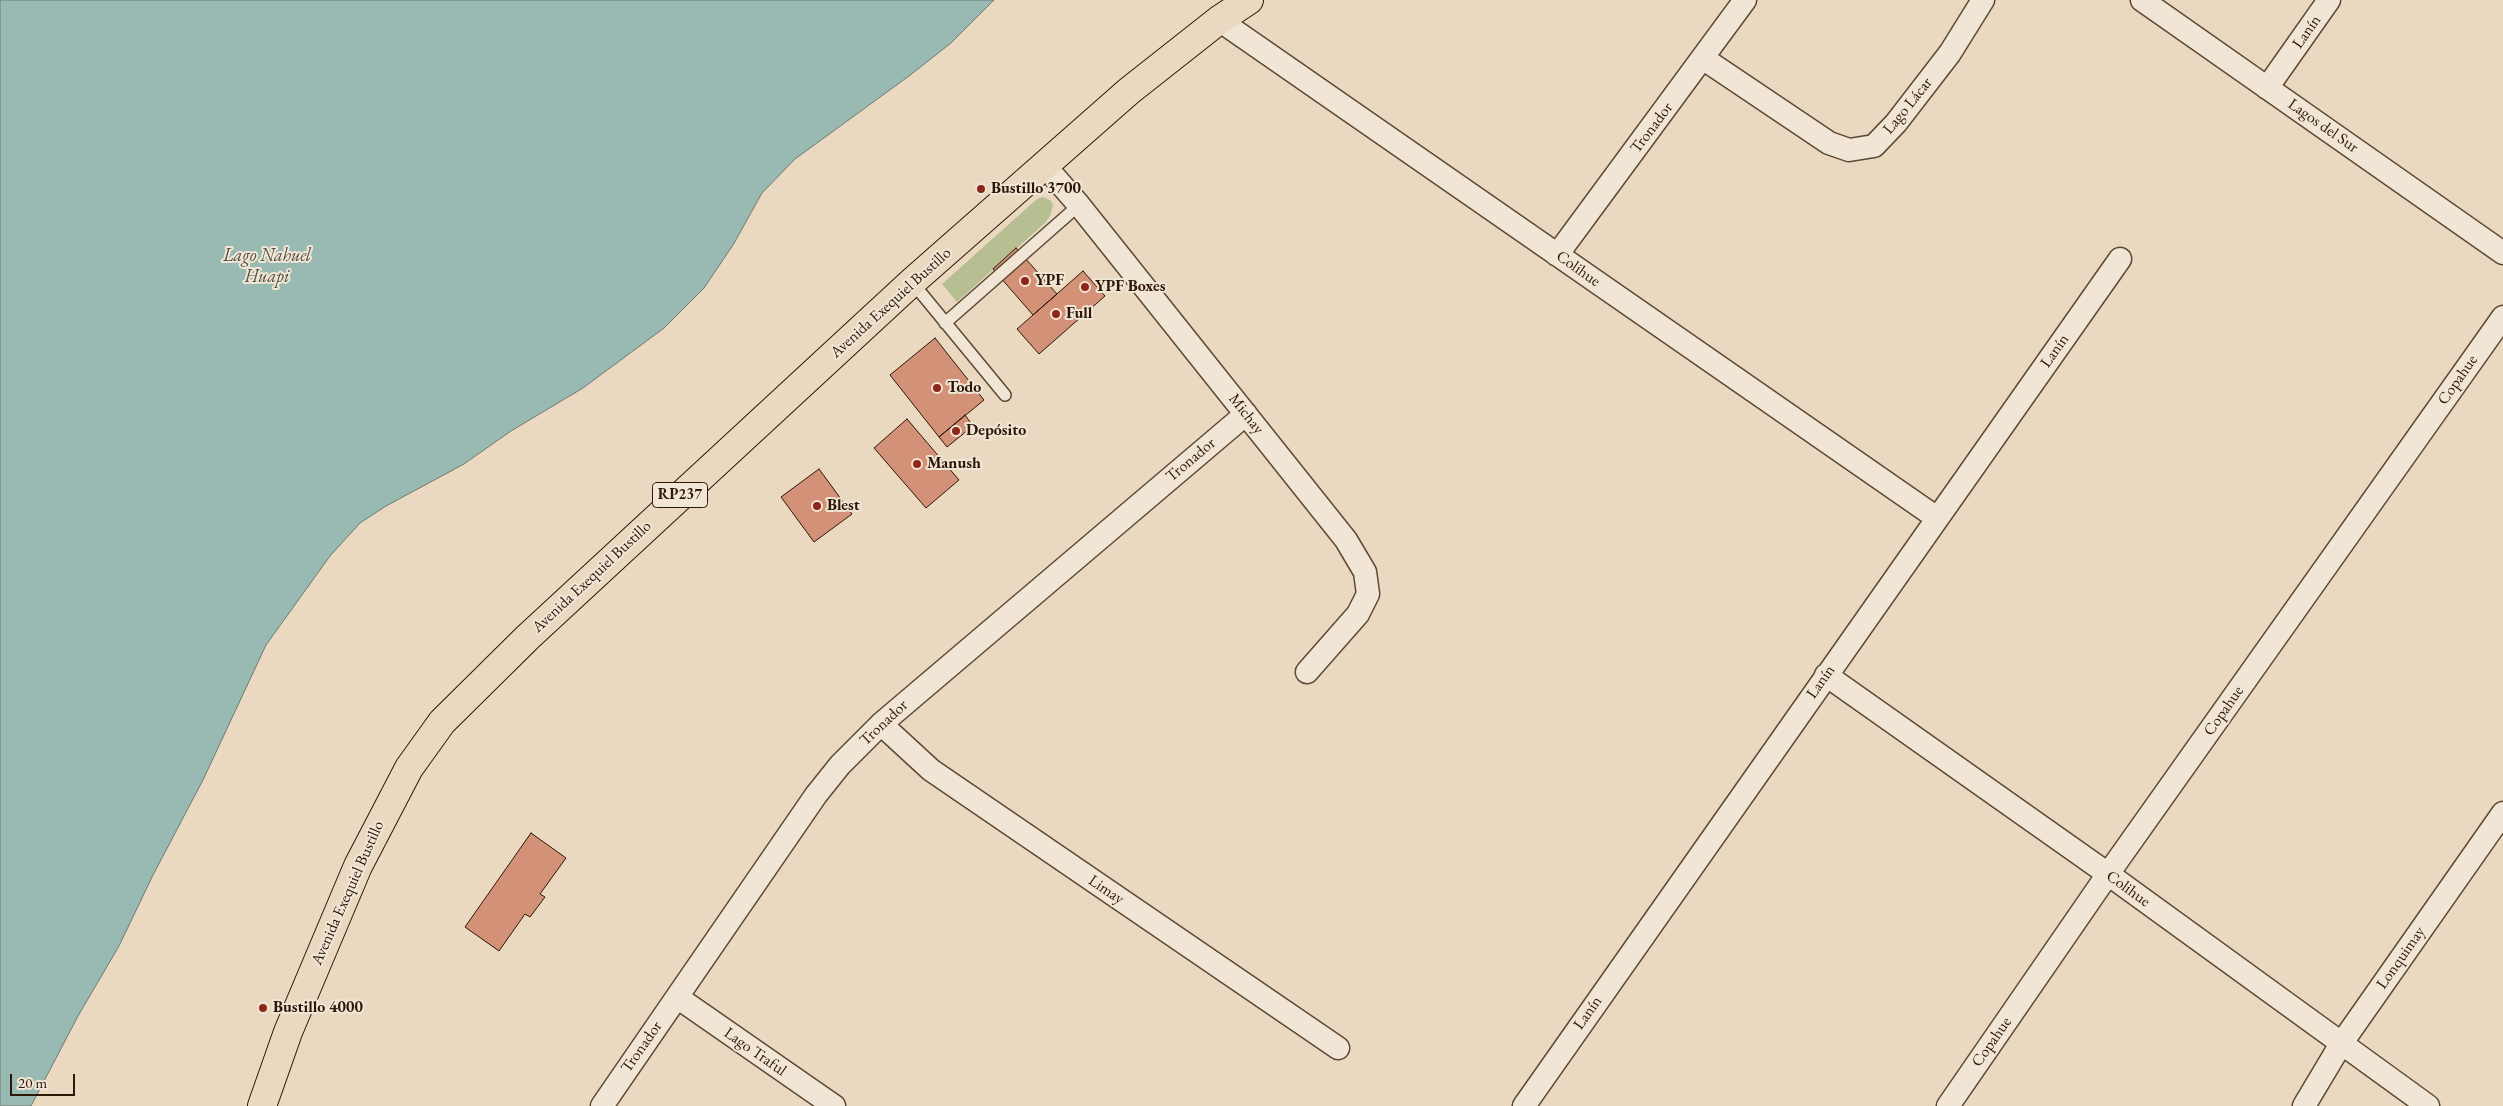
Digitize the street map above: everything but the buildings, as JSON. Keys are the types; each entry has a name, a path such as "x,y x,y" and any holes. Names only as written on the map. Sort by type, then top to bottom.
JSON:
{"main road":[{"name":"Avenida Exequiel Bustillo","path":"262,1106 288,1032 358,866 409,768 442,722 528,637 912,282 1129,92 1220,20 1249,0"}],"street":[{"name":"Tronador","path":"1558,255 1704,59 1745,0"},
{"name":"Lago Lácar","path":"1704,59 1829,143 1849,150 1874,146 1896,123 1950,53 1983,0"},
{"name":"Lagos del Sur","path":"2142,0 2503,253"},
{"name":"Lanín","path":"2267,88 2328,0"},
{"name":"Colihue","path":"1220,20 1937,518"},
{"name":"Michay","path":"1045,166 1079,205 1346,540 1366,572 1368,594 1358,614 1307,672"},
{"name":"Lanín","path":"1524,1106 2120,259"},
{"name":"Copahue","path":"1948,1106 2108,874 2503,317"},
{"name":"Tronador","path":"602,1106 816,795 840,765 880,724 1246,414"},
{"name":"Colihue","path":"1826,675 2108,874 2428,1106"},
{"name":"Limay","path":"880,724 931,770 1338,1048"},
{"name":"Lonquimay","path":"2304,1106 2341,1044 2503,813"},
{"name":"Lago Traful","path":"677,997 834,1106"}],"lane":[{"path":"945,323 1079,205"},
{"path":"912,282 1005,395"}],"green space":[{"path":"1043,197 1051,201 1053,205 1046,222 957,302 942,284 1037,199"}],"water":[{"name":"Lago Nahuel Huapi","path":"0,0 994,0 951,43 795,159 762,193 733,245 704,288 664,328 583,388 511,431 464,464 386,506 360,523 330,556 266,645 203,780 153,875 119,946 78,1016 31,1106 0,1106"}],"place":[{"name":"Bustillo 3700","path":"981,189"},
{"name":"YPF","path":"1025,281"},
{"name":"YPF Boxes","path":"1085,287"},
{"name":"Full","path":"1056,314"},
{"name":"Todo","path":"937,388"},
{"name":"Depósito","path":"956,431"},
{"name":"Manush","path":"917,464"},
{"name":"Blest","path":"817,506"},
{"name":"Bustillo 4000","path":"263,1008"}]}
